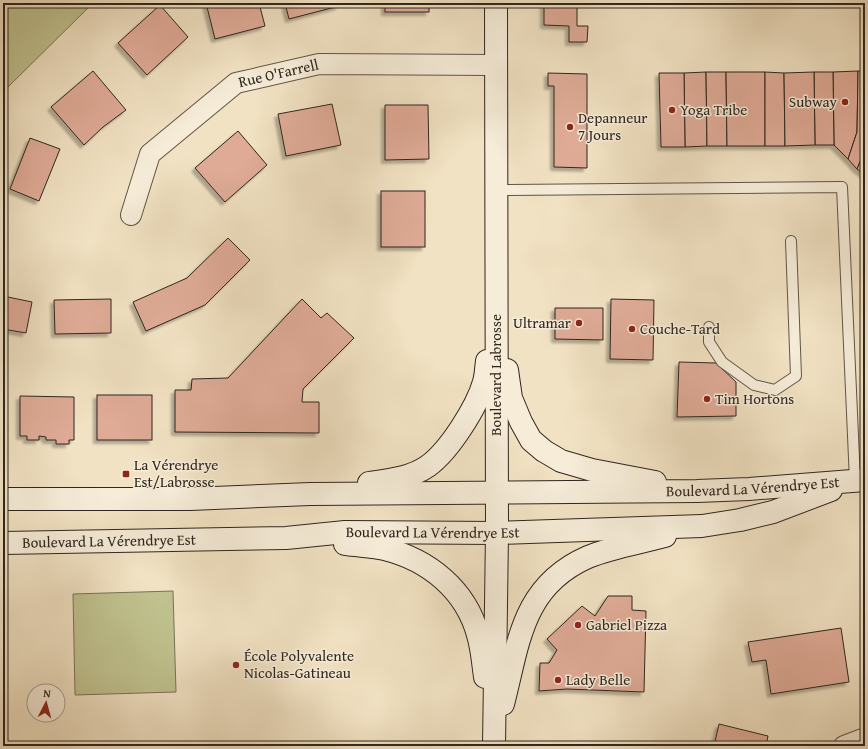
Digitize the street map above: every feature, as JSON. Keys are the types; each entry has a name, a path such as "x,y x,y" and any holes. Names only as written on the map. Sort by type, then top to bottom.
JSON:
{"main road":[{"name":"Boulevard Labrosse","path":"494,741 497,533 496,3"},
{"path":"496,294 511,398 521,422 531,440 544,451 561,461 592,470 697,491"},
{"path":"310,494 406,476 428,466 447,448 473,409 484,382 496,294"},
{"name":"Boulevard La Vérendrye Est","path":"3,499 190,499 310,494 697,491 860,481"},
{"name":"Boulevard La Vérendrye Est","path":"3,544 286,538 345,532 497,533 702,526 740,520 773,512 860,481"},
{"path":"494,741 524,625 533,604 547,584 567,568 589,557 609,550 702,526"},
{"path":"286,538 384,549 406,556 429,568 444,579 462,600 478,635 494,741"}],"street":[{"name":"Rue O'Farrell","path":"131,215 150,154 236,83 319,64 496,65"},
{"path":"844,746 865,738"}],"lane":[{"path":"496,190 842,187 860,481"},
{"path":"709,327 709,342 722,362 754,384 776,390 796,376 790,241"}],"green space":[{"path":"3,3 93,3 7,88 3,45"},
{"path":"173,591 176,692 75,695 73,594"}],"building":[{"path":"206,3 259,3 265,26 215,39"},
{"path":"285,3 338,3 339,6 289,19"},
{"path":"385,3 429,3 429,12 385,12"},
{"path":"544,3 577,3 577,26 588,26 587,42 569,42 569,26 544,25"},
{"path":"160,5 188,37 147,75 118,43"},
{"path":"93,71 126,110 103,127 84,145 51,107"},
{"name":"Subway","path":"858,71 857,132 848,159 834,145 833,72"},
{"path":"858,71 865,71 865,150 857,169 848,159 857,132"},
{"path":"706,72 707,146 685,147 684,73"},
{"path":"706,72 726,72 727,146 707,146"},
{"path":"726,72 765,72 765,146 727,146"},
{"path":"765,72 784,73 785,146 765,146"},
{"path":"814,72 833,72 834,145 815,145"},
{"path":"814,72 815,145 785,146 784,73"},
{"name":"Depanneur 7 Jours","path":"548,73 587,74 587,168 554,167 554,86 548,86"},
{"name":"Yoga Tribe","path":"659,73 684,73 685,147 661,147"},
{"path":"332,104 341,145 286,156 278,114"},
{"path":"385,105 428,105 429,159 385,160"},
{"path":"238,131 267,165 225,202 195,168"},
{"path":"30,138 60,149 39,201 10,189"},
{"path":"865,150 865,175 857,169"},
{"path":"381,191 425,191 425,247 381,247"},
{"path":"228,238 250,260 205,305 146,331 133,302 187,278"},
{"path":"3,296 32,302 26,333 3,329"},
{"path":"111,299 111,333 55,334 54,300"},
{"path":"302,299 321,318 327,313 354,338 303,389 302,402 319,402 319,433 175,432 175,390 191,390 192,379 228,378"},
{"name":"Couche-Tard","path":"611,299 654,300 653,360 610,359"},
{"name":"Ultramar","path":"555,308 603,308 603,340 555,339"},
{"name":"Tim Hortons","path":"679,362 716,363 736,382 736,416 677,417"},
{"path":"97,395 152,395 152,440 97,440"},
{"path":"20,396 74,397 74,440 69,440 69,444 56,444 56,440 46,440 46,437 39,436 39,440 27,440 27,436 20,436"},
{"path":"608,596 632,596 632,610 646,611 644,692 567,689 539,691 540,663 549,663 557,650 547,639 582,606 595,616"},
{"path":"841,628 849,682 771,694 766,660 752,662 748,642"},
{"path":"719,724 768,736 766,746 714,746"}],"place":[{"name":"Subway","path":"845,102"},
{"name":"Yoga Tribe","path":"672,110"},
{"name":"Depanneur 7 Jours","path":"570,127"},
{"name":"Ultramar","path":"579,323"},
{"name":"Couche-Tard","path":"632,329"},
{"name":"Tim Hortons","path":"707,399"},
{"name":"La Vérendrye Est/Labrosse","path":"126,474"},
{"name":"Gabriel Pizza","path":"578,625"},
{"name":"École Polyvalente Nicolas-Gatineau","path":"236,665"},
{"name":"Lady Belle","path":"558,680"}]}
